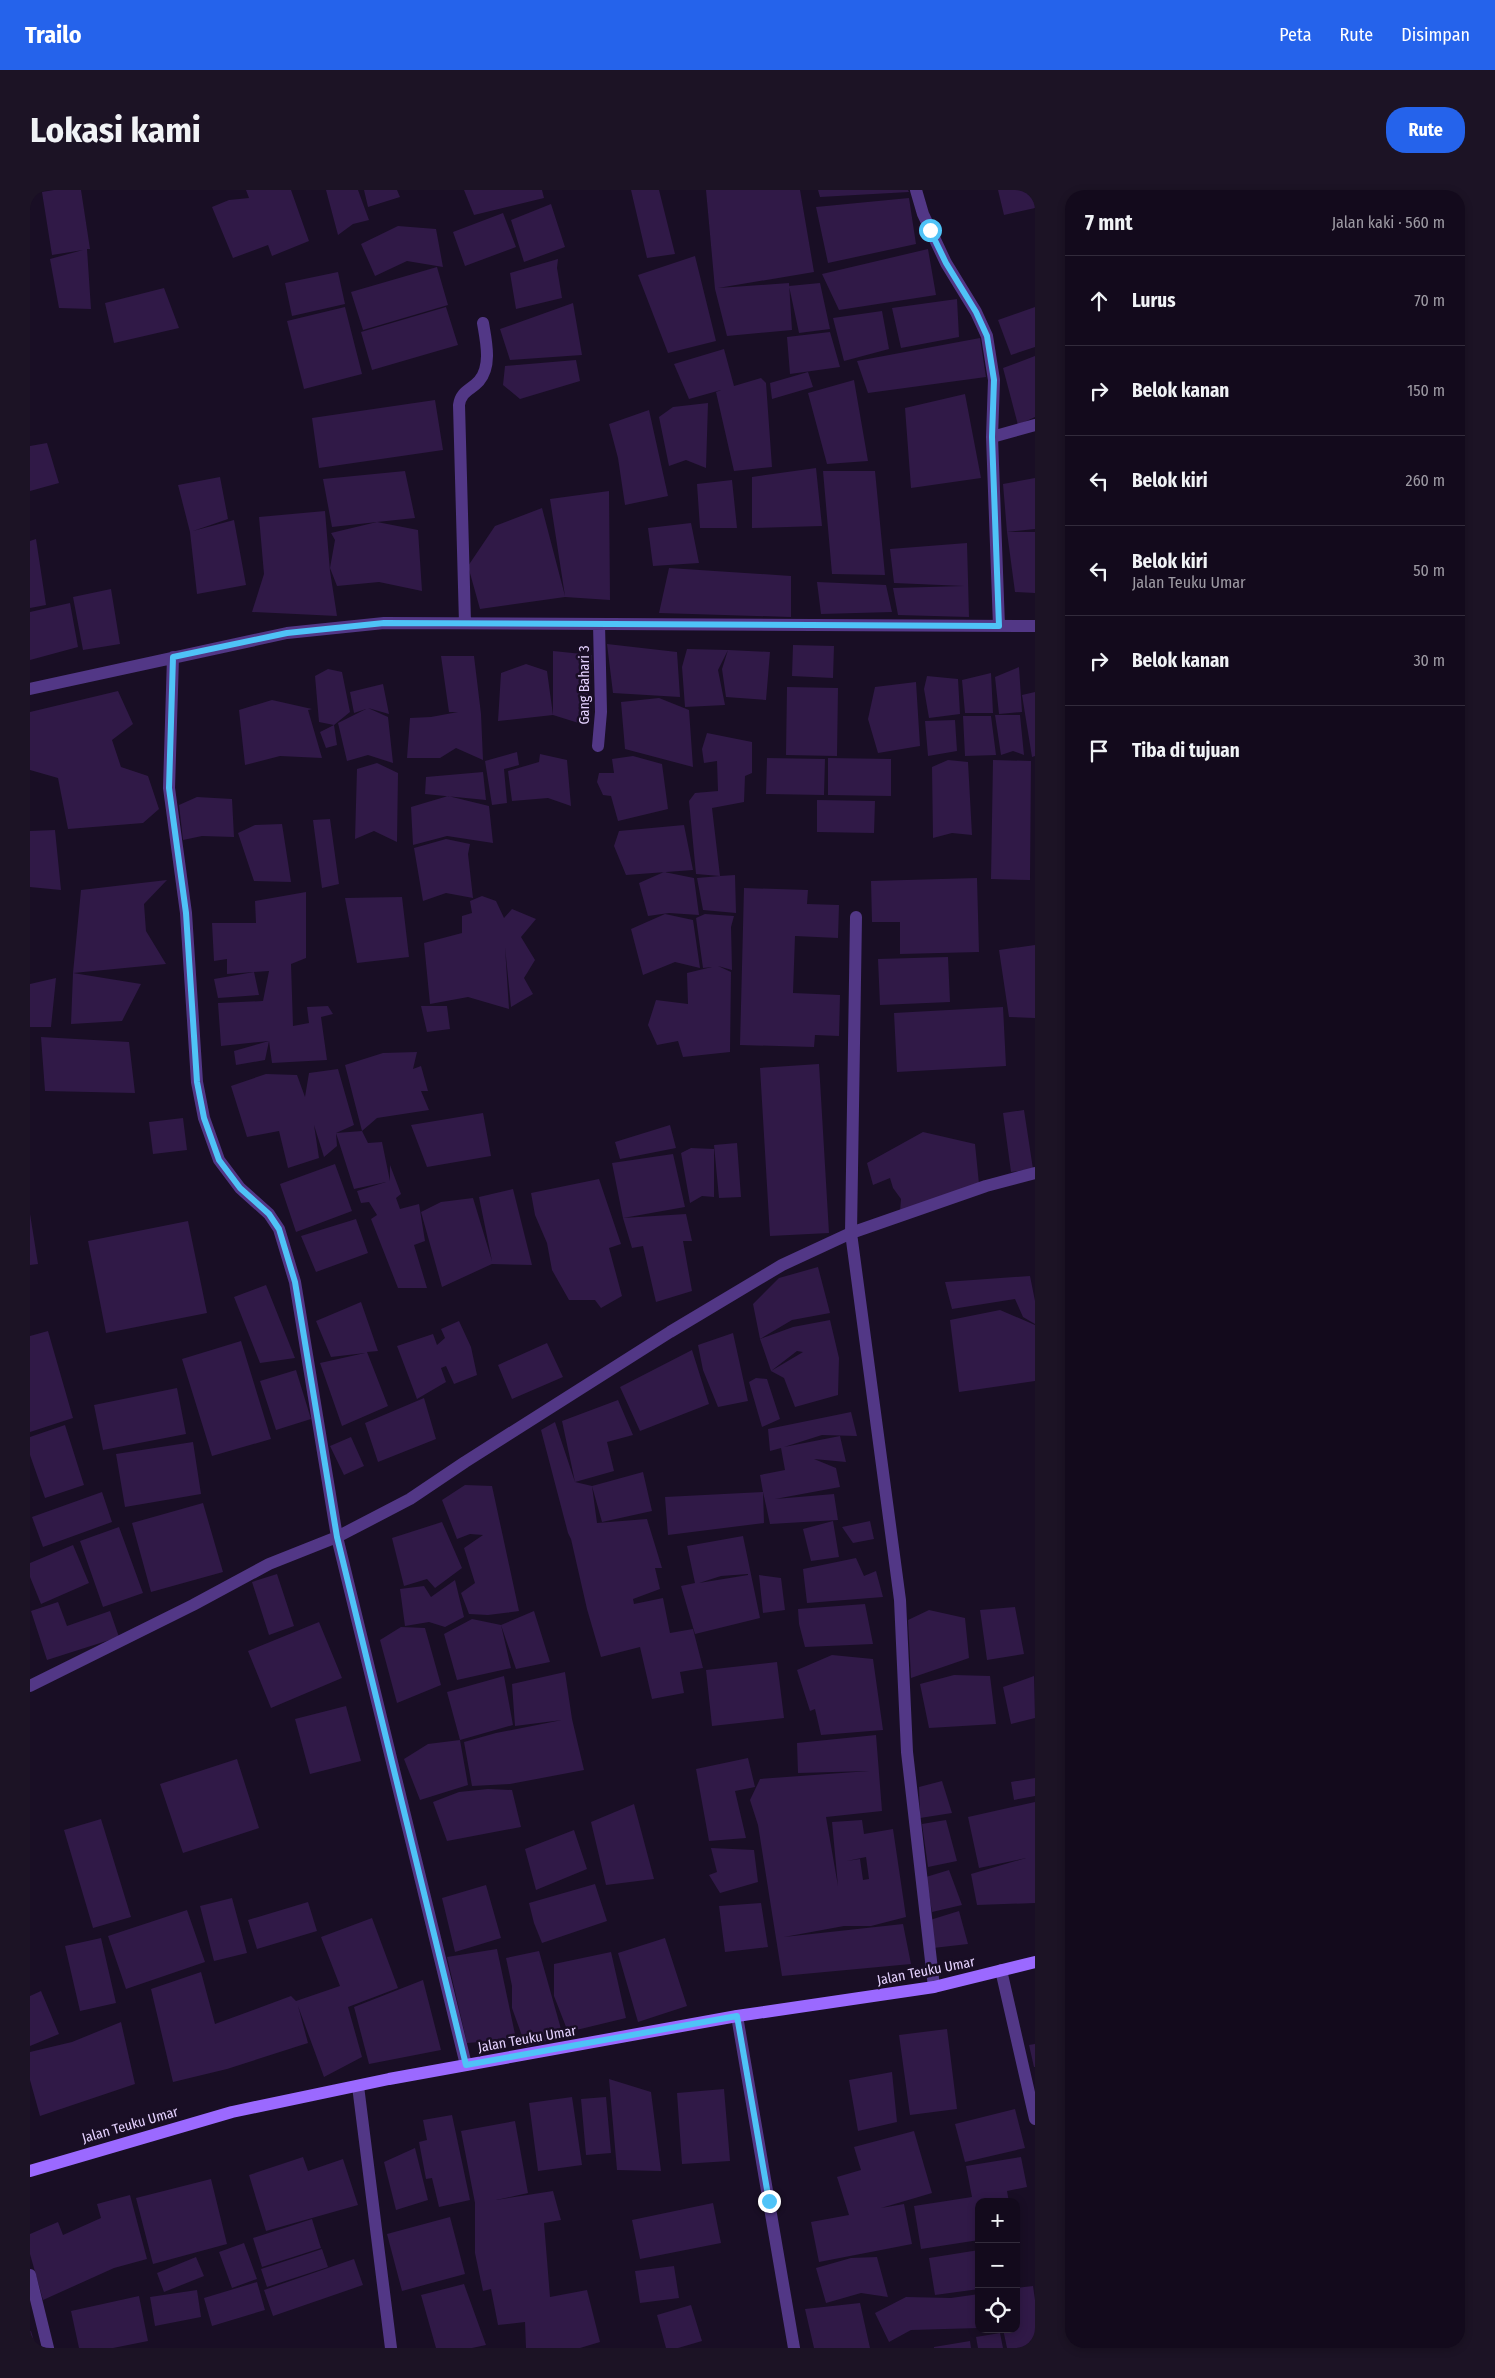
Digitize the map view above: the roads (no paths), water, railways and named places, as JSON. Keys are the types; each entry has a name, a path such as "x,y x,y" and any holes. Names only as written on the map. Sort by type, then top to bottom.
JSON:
{"main road":[{"name":"Jalan Teuku Umar","path":"30,2171 232,2112 466,2065 737,2016 934,1987 1035,1962"}],"street":[{"path":"916,190 923,214 946,263 976,312 987,336 994,380 992,437 999,626"},
{"path":"465,623 459,405 460,398 465,392 480,381 487,361 483,323"},
{"path":"992,437 1035,425"},
{"path":"30,689 287,633 384,623 1035,626"},
{"name":"Gang Bahari 3","path":"598,746 601,712 599,624"},
{"path":"173,657 169,788 186,913 197,1082 204,1118 219,1160 240,1188 269,1214 279,1229 295,1282 337,1537 466,2065"},
{"path":"856,917 851,1233 900,1600 907,1752 934,1987"},
{"path":"30,1686 193,1605 269,1564 337,1537 410,1500 465,1462 670,1332 782,1265 851,1233 986,1186 1035,1173"},
{"path":"1001,1970 1035,2119"},
{"path":"737,2016 794,2348"},
{"path":"358,2086 391,2348"},
{"path":"30,2275 48,2348"}]}
